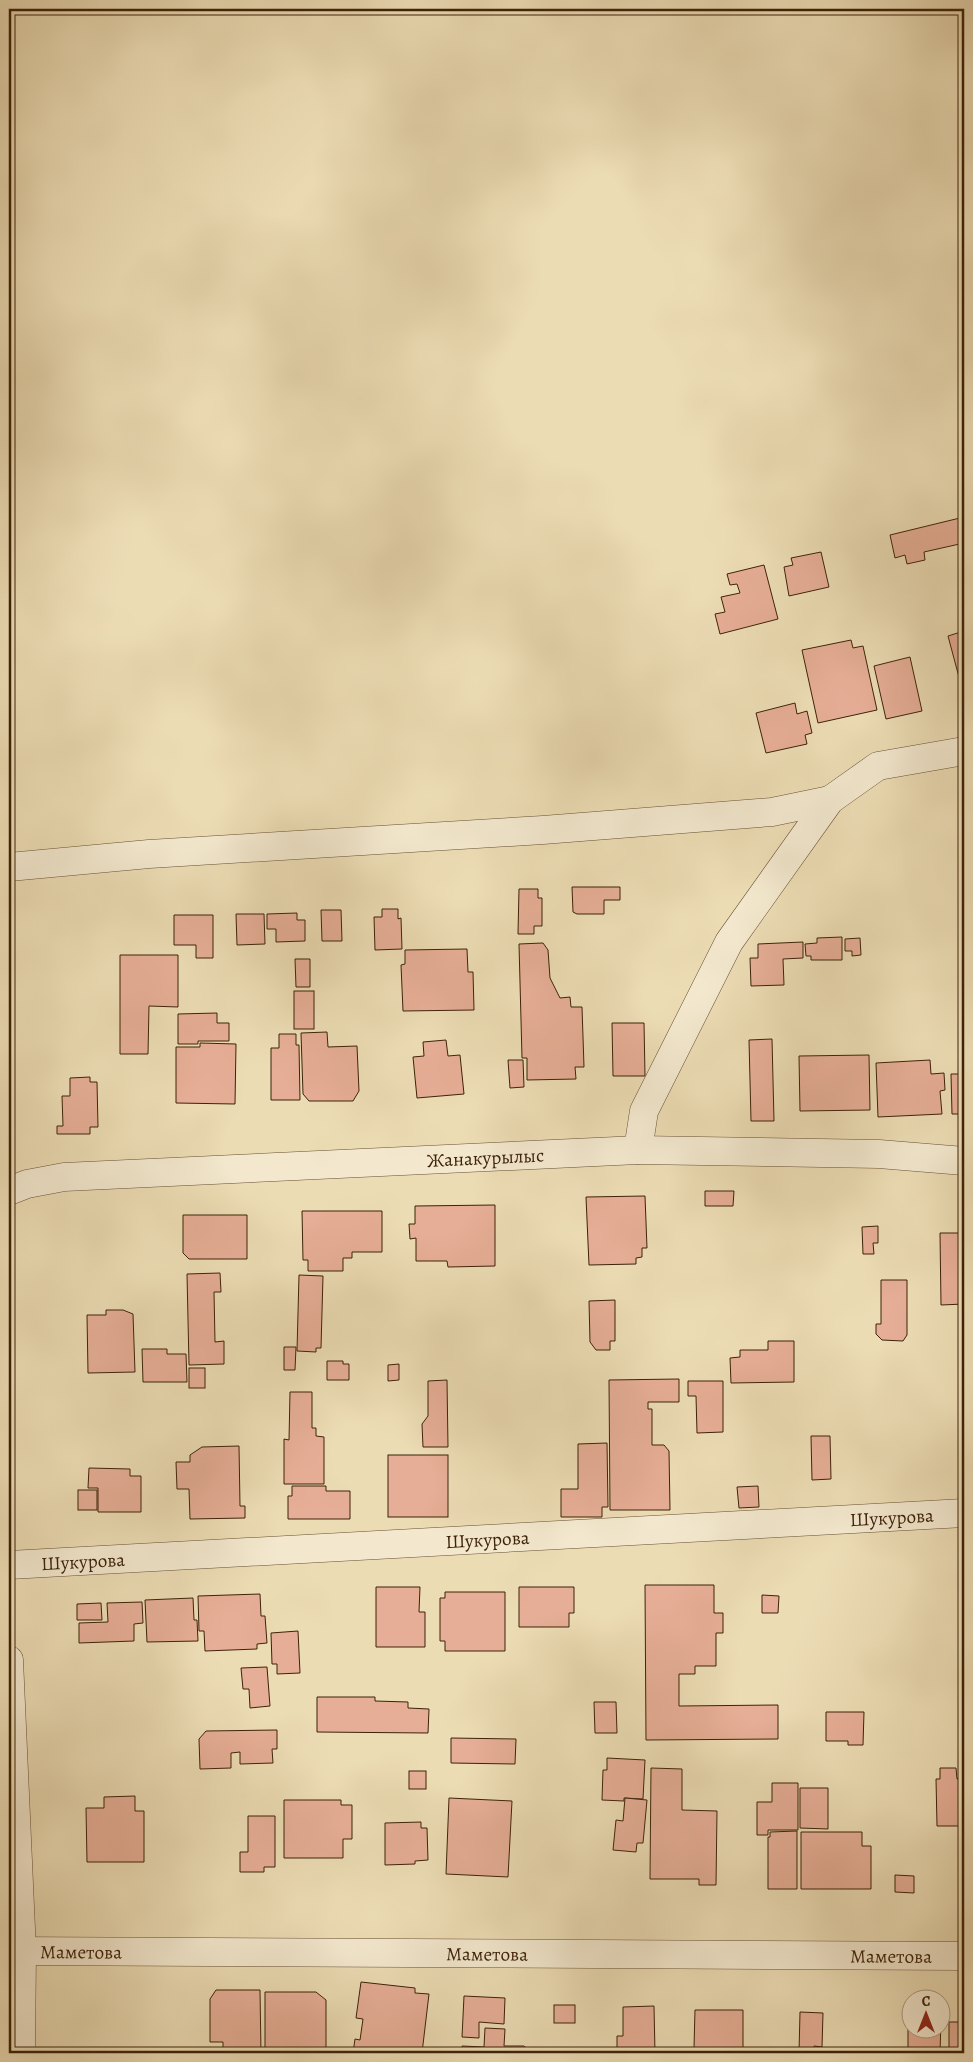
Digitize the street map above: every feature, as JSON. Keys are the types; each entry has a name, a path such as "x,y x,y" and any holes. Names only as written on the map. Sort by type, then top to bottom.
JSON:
{"street":[{"path":"638,1150 644,1111 729,942 830,800 878,766 964,751"},
{"path":"9,867 149,854 543,830 772,812 830,800"},
{"name":"Жанакурылыс","path":"9,1191 27,1184 64,1177 638,1150 879,1154 964,1161"},
{"name":"Шукурова","path":"9,1565 964,1513"},
{"path":"9,1660 15,1951 21,2053"},
{"name":"Маметова","path":"15,1951 964,1956"}],"building":[{"path":"964,517 964,543 924,552 925,560 907,564 905,555 895,558 890,535"},
{"path":"821,552 829,587 789,596 784,567 793,565 791,558"},
{"path":"764,565 778,619 720,634 715,614 725,612 721,597 740,593 737,584 730,585 727,574"},
{"path":"964,631 964,696 948,636"},
{"path":"851,640 853,648 863,646 877,710 818,723 802,650"},
{"path":"910,657 922,711 886,719 874,666"},
{"path":"795,703 797,714 807,711 812,733 805,735 807,744 766,753 756,713"},
{"path":"572,887 620,887 620,900 604,900 604,914 577,914 573,912"},
{"path":"519,889 538,889 538,898 542,898 542,926 534,926 534,934 518,934"},
{"path":"382,909 398,909 398,919 401,918 402,949 375,950 374,917 382,917"},
{"path":"321,910 341,910 342,941 322,941"},
{"path":"297,913 297,920 305,920 305,941 276,942 276,929 267,929 267,914"},
{"path":"236,914 264,914 265,944 237,945"},
{"path":"174,915 213,915 213,958 196,958 196,945 174,945"},
{"path":"842,937 842,960 811,960 811,956 806,956 805,944 817,943 817,938"},
{"path":"860,938 861,955 852,956 852,951 845,951 845,939"},
{"path":"803,942 803,958 783,959 784,985 751,986 750,958 758,958 758,944"},
{"path":"543,943 548,950 550,978 560,998 570,997 571,1007 582,1007 584,1067 575,1067 576,1079 527,1080 527,1058 522,1058 519,944"},
{"path":"467,949 468,972 473,972 474,1010 403,1011 401,965 405,964 405,950"},
{"path":"120,955 178,955 178,1007 149,1006 148,1054 120,1054"},
{"path":"295,959 310,959 310,987 296,987"},
{"path":"294,991 314,991 314,1029 294,1029"},
{"path":"217,1013 217,1023 229,1023 229,1041 198,1041 198,1044 178,1044 178,1014"},
{"path":"612,1023 644,1023 645,1076 613,1076"},
{"path":"327,1032 328,1047 357,1046 359,1091 353,1101 309,1101 303,1094 301,1033"},
{"path":"279,1034 296,1034 296,1045 299,1045 300,1100 271,1100 271,1048 279,1048"},
{"path":"772,1039 774,1121 751,1121 749,1040"},
{"path":"446,1040 448,1056 460,1055 464,1094 417,1098 413,1057 424,1056 423,1042"},
{"path":"200,1043 236,1044 235,1104 176,1103 176,1047 200,1047"},
{"path":"869,1055 870,1110 800,1111 799,1056"},
{"path":"508,1060 523,1060 524,1087 510,1088"},
{"path":"930,1060 931,1074 944,1073 945,1090 940,1091 942,1114 878,1117 876,1063"},
{"path":"951,1074 964,1074 964,1114 952,1114"},
{"path":"90,1077 90,1082 97,1082 98,1127 90,1127 90,1134 57,1134 57,1126 63,1126 62,1096 70,1096 70,1078"},
{"path":"705,1191 734,1191 733,1206 705,1206"},
{"path":"645,1196 647,1248 642,1248 642,1257 636,1258 636,1264 589,1265 586,1197"},
{"path":"495,1205 495,1266 448,1267 447,1261 416,1261 416,1238 410,1239 409,1224 415,1224 415,1206"},
{"path":"302,1211 382,1211 382,1252 352,1252 352,1258 343,1258 343,1271 308,1271 308,1260 303,1260"},
{"path":"183,1215 247,1215 247,1259 189,1259 183,1253"},
{"path":"878,1226 878,1243 873,1243 874,1254 863,1254 862,1227"},
{"path":"940,1233 964,1233 964,1304 941,1305"},
{"path":"220,1273 221,1292 214,1292 215,1342 224,1341 224,1364 189,1365 187,1274"},
{"path":"299,1275 323,1276 321,1348 316,1348 316,1352 297,1351"},
{"path":"881,1280 907,1280 907,1335 903,1341 882,1340 876,1334 876,1324 881,1324"},
{"path":"615,1300 615,1341 610,1341 610,1350 596,1350 590,1342 589,1301"},
{"path":"106,1310 123,1310 133,1314 135,1372 88,1373 87,1315 106,1315"},
{"path":"768,1341 794,1341 794,1382 731,1383 730,1358 740,1357 740,1350 768,1350"},
{"path":"284,1347 296,1347 295,1370 284,1370"},
{"path":"142,1349 167,1349 167,1354 186,1354 187,1382 143,1382"},
{"path":"327,1361 343,1361 343,1364 349,1364 349,1380 327,1380"},
{"path":"399,1364 399,1380 388,1381 388,1365"},
{"path":"189,1368 205,1368 205,1388 189,1388"},
{"path":"679,1379 679,1402 648,1402 648,1409 652,1409 652,1445 664,1445 669,1451 670,1510 610,1510 609,1380"},
{"path":"447,1380 448,1447 423,1447 422,1424 428,1416 428,1381"},
{"path":"688,1381 723,1381 723,1432 697,1433 696,1396 688,1396"},
{"path":"290,1392 312,1392 312,1428 316,1428 316,1436 324,1437 324,1484 284,1484 284,1439 289,1440"},
{"path":"811,1436 830,1436 831,1479 812,1480"},
{"path":"607,1443 608,1507 602,1507 602,1517 561,1517 561,1489 578,1489 578,1444"},
{"path":"239,1446 240,1506 245,1506 245,1518 190,1519 189,1489 177,1489 176,1462 190,1462 190,1455 202,1447"},
{"path":"388,1455 448,1455 448,1517 388,1517"},
{"path":"89,1468 130,1469 130,1476 141,1476 141,1512 98,1512 98,1488 88,1488"},
{"path":"292,1486 326,1486 326,1491 350,1491 350,1519 288,1519 288,1496 292,1496"},
{"path":"758,1486 759,1507 739,1508 737,1487"},
{"path":"78,1490 97,1490 97,1510 78,1510"},
{"path":"645,1585 714,1585 714,1613 723,1613 723,1633 716,1633 716,1666 695,1666 695,1674 679,1674 679,1706 778,1705 778,1739 646,1740"},
{"path":"376,1587 420,1587 419,1612 425,1612 425,1647 376,1647"},
{"path":"519,1587 574,1587 574,1613 569,1613 569,1627 519,1627"},
{"path":"445,1592 505,1592 505,1651 445,1651 445,1641 440,1641 440,1598 445,1598"},
{"path":"260,1594 261,1616 265,1616 267,1643 257,1644 257,1649 205,1651 204,1631 199,1631 198,1596"},
{"path":"762,1595 779,1596 778,1613 762,1613"},
{"path":"193,1598 194,1620 197,1620 198,1641 147,1642 145,1600"},
{"path":"142,1602 143,1623 134,1624 134,1641 79,1643 79,1623 108,1622 107,1603"},
{"path":"101,1603 102,1620 77,1620 77,1604"},
{"path":"298,1631 300,1673 277,1674 277,1664 272,1664 271,1633"},
{"path":"267,1667 270,1706 250,1708 249,1689 243,1689 241,1668"},
{"path":"317,1697 375,1697 375,1701 408,1702 408,1708 429,1709 428,1733 317,1732"},
{"path":"594,1702 616,1702 617,1733 595,1733"},
{"path":"826,1712 864,1712 863,1745 848,1745 848,1741 826,1741"},
{"path":"277,1730 277,1749 272,1749 273,1763 240,1764 240,1752 231,1753 231,1768 200,1769 199,1739 206,1731"},
{"path":"451,1738 516,1739 515,1764 451,1763"},
{"path":"607,1758 645,1760 643,1799 624,1798 624,1801 602,1800 603,1770 607,1770"},
{"path":"651,1768 682,1769 682,1810 717,1811 716,1885 699,1885 699,1879 650,1879"},
{"path":"940,1768 956,1768 957,1779 964,1779 964,1805 961,1805 962,1826 937,1826 936,1779 940,1779"},
{"path":"409,1771 426,1771 426,1789 409,1789"},
{"path":"772,1783 798,1783 798,1830 768,1830 768,1835 757,1835 757,1802 772,1802"},
{"path":"800,1788 828,1788 828,1829 800,1828"},
{"path":"135,1796 135,1811 144,1811 144,1862 87,1862 86,1808 104,1808 104,1797"},
{"path":"449,1798 512,1801 508,1877 446,1874"},
{"path":"625,1798 647,1800 643,1843 637,1843 636,1852 613,1850 616,1820 623,1821"},
{"path":"284,1800 341,1800 341,1805 352,1805 352,1839 343,1839 343,1858 284,1858"},
{"path":"248,1816 275,1816 275,1867 264,1867 264,1872 240,1872 240,1852 248,1852"},
{"path":"421,1822 421,1828 427,1828 428,1860 415,1861 415,1864 385,1865 385,1823"},
{"path":"797,1831 797,1889 768,1889 768,1837 770,1837 770,1832"},
{"path":"801,1832 862,1832 862,1846 871,1846 871,1889 801,1889"},
{"path":"895,1875 914,1876 914,1893 895,1892"},
{"path":"361,1982 415,1988 415,1993 429,1994 422,2053 353,2053 355,2039 360,2040 363,2019 356,2018"},
{"path":"216,1990 260,1990 261,2053 223,2053 223,2042 210,2042 210,1999"},
{"path":"265,1992 316,1992 326,2000 326,2050 288,2050 288,2052 297,2053 265,2053"},
{"path":"464,1996 505,1998 504,2024 479,2022 479,2038 462,2037"},
{"path":"554,2005 575,2005 575,2023 554,2023"},
{"path":"654,2006 655,2053 617,2053 617,2036 623,2036 623,2007"},
{"path":"695,2010 743,2010 743,2049 728,2048 728,2053 704,2053 704,2048 694,2048"},
{"path":"800,2012 823,2013 822,2047 814,2046 814,2053 799,2053"},
{"path":"950,2022 964,2022 964,2053 949,2053"},
{"path":"485,2028 505,2029 504,2046 524,2046 532,2053 462,2053 462,2046 484,2047"},
{"path":"908,2040 940,2040 940,2053 908,2053"}]}
